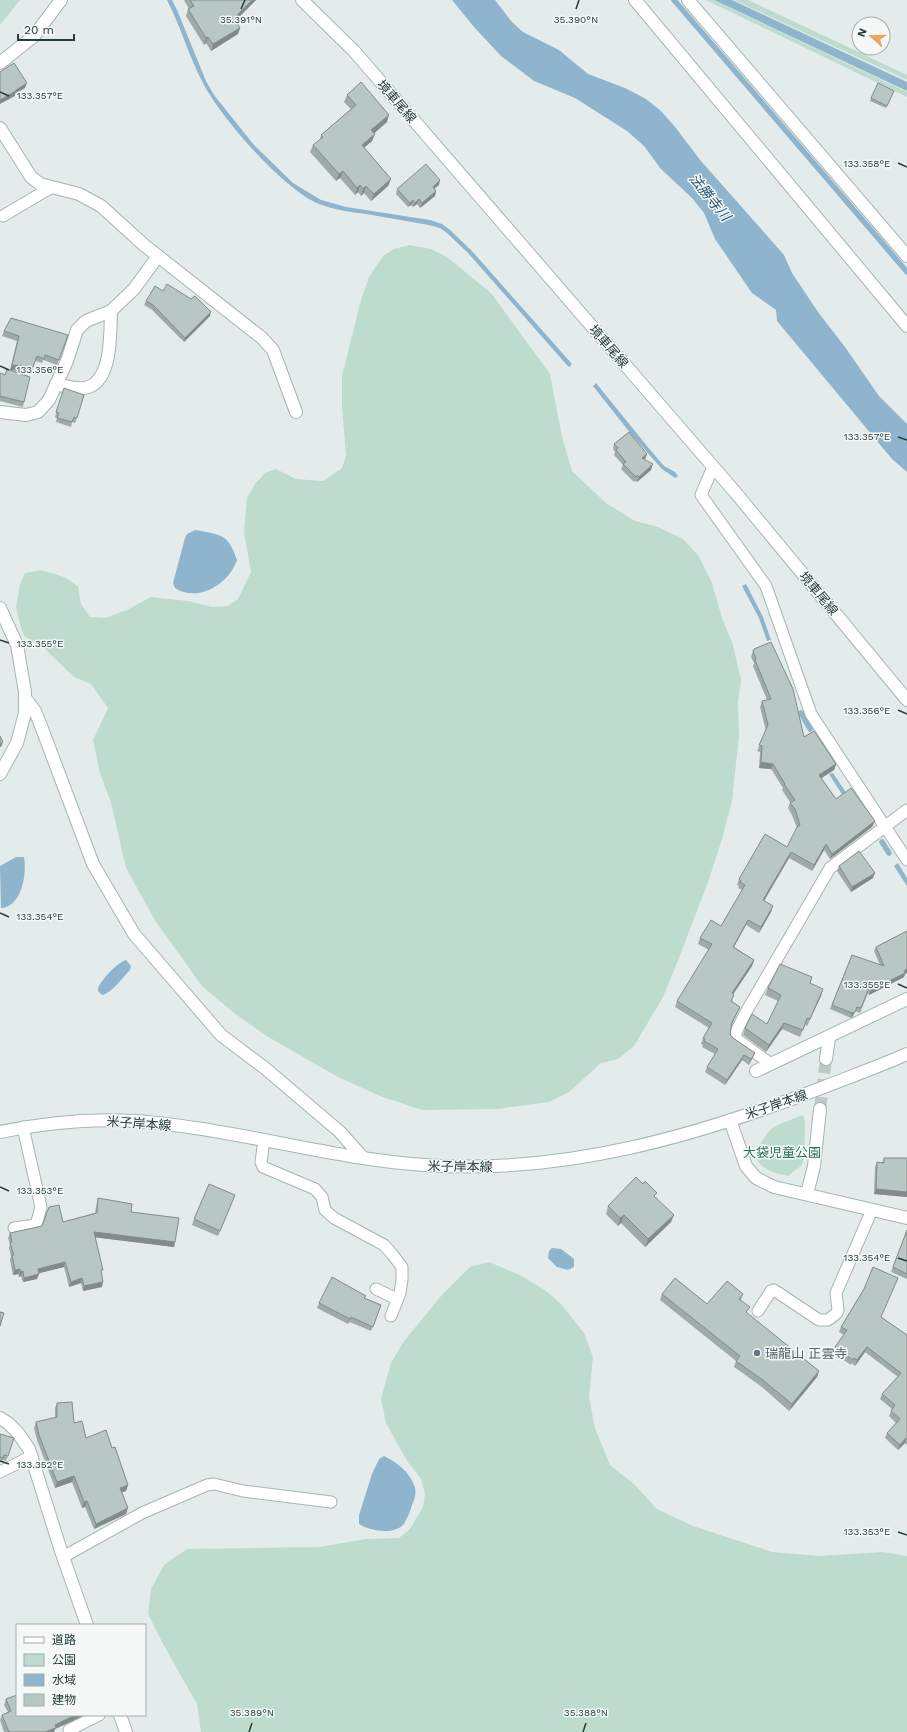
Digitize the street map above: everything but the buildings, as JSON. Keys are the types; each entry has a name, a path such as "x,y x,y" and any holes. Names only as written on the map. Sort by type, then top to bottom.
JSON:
{"street":[{"path":"0,64 34,36 61,0"},
{"name":"境車尾線","path":"302,0 354,51 713,467 907,700"},
{"path":"635,0 907,326"},
{"path":"688,0 907,256"},
{"path":"0,128 32,177 40,184 78,194 101,206 158,256 262,338 272,350 296,412"},
{"path":"0,412 26,415 38,412 49,400 67,361 77,330 86,321 111,311 134,289 158,256"},
{"path":"56,384 85,388 99,379 104,371 108,354 111,311"},
{"path":"0,608 17,645 25,692 25,713 17,743 0,774"},
{"path":"25,698 35,711 93,864 134,934 221,1035 266,1069 340,1132 363,1158"},
{"path":"756,1071 828,1038 907,999"},
{"path":"826,1059 828,1038"},
{"name":"米子岸本線","path":"0,1132 23,1127 64,1122 136,1121 205,1130 363,1158 423,1165 477,1168 541,1163 624,1150 678,1136 773,1106 907,1054"},
{"path":"806,1194 814,1166 820,1109"},
{"path":"730,1120 746,1166 756,1178 774,1187 907,1218"},
{"path":"0,1418 8,1423 18,1433 32,1456 63,1557 87,1624"},
{"path":"120,1716 126,1732"}],"lane":[{"path":"3,216 52,187"},
{"path":"713,467 701,495 766,586 811,714 907,860"},
{"path":"771,1064 735,1038 737,1030 830,868 886,828 907,810"},
{"path":"14,1228 36,1225 41,1207 23,1127"},
{"path":"264,1140 261,1162 264,1167 315,1189 322,1197 325,1210 334,1218 384,1245 402,1267 402,1280 391,1316"},
{"path":"758,1311 771,1291 774,1290 819,1320 828,1320 833,1318 838,1310 836,1292 872,1210"},
{"path":"376,1289 397,1299"},
{"path":"0,1472 32,1456"},
{"path":"63,1557 142,1513 207,1485 214,1484 243,1491 331,1502"},
{"path":"69,1730 97,1716"}],"green space":[{"path":"0,0 20,0 0,25"},
{"path":"706,0 713,0 907,92 907,97"},
{"path":"734,0 748,0 851,49 851,54"},
{"path":"855,56 867,56 907,75 907,80"},
{"path":"409,245 431,249 447,257 491,293 550,374 562,437 572,471 606,503 635,521 658,527 683,539 698,555 712,583 722,618 732,642 741,679 738,702 739,736 732,801 722,839 708,882 663,997 634,1046 618,1059 601,1063 569,1092 549,1102 497,1109 422,1110 380,1096 336,1076 265,1035 234,1013 202,986 156,922 126,868 111,803 100,773 93,740 108,708 91,684 74,677 45,649 24,636 16,607 20,584 25,573 41,570 64,577 78,586 81,604 90,617 105,618 127,610 151,597 188,601 212,607 228,606 238,599 251,572 244,532 247,498 255,484 265,473 276,469 296,479 323,481 342,468 346,456 342,406 342,376 361,300 369,277 383,256 394,249"},
{"name":"大袋児童公園","path":"803,1115 805,1121 804,1158 802,1165 788,1176 773,1172 762,1166 758,1162 758,1149 767,1133 777,1125"},
{"path":"489,1262 520,1275 546,1291 561,1304 584,1333 593,1357 589,1397 595,1428 610,1465 635,1485 657,1509 693,1526 772,1552 819,1556 883,1552 907,1556 907,1732 201,1732 197,1704 148,1614 151,1589 164,1565 187,1549 319,1547 366,1539 399,1538 410,1529 423,1507 425,1494 421,1479 407,1461 386,1423 381,1398 391,1363 404,1341 442,1295 470,1267"}],"water":[{"path":"167,0 172,0 177,10 206,81 214,95 254,145 293,183 321,200 346,207 430,220 442,224 472,251 572,364 569,367 566,364 468,253 440,228 331,208 319,204 304,196 288,184 238,133 212,98 198,73"},
{"name":"法勝寺川","path":"452,0 495,0 512,22 523,32 559,50 588,74 625,88 646,99 661,111 701,161 784,255 792,273 818,312 845,347 879,396 907,424 907,472 892,459 777,321 776,310 752,293 715,239 704,213 692,198 661,169 644,146 627,131 575,98 534,81 501,56 474,27"},
{"path":"714,0 732,0 907,82 907,91"},
{"path":"596,383 664,466 675,472 678,476 675,478 662,469 631,434 593,386"},
{"path":"195,530 211,533 227,540 234,551 237,560 227,577 212,589 193,593 184,592 175,588 173,583 185,538 187,534"},
{"path":"746,584 763,617 771,640 767,641 759,618 742,586"},
{"path":"833,773 847,794 843,796 829,774"},
{"path":"16,857 24,857 25,872 22,888 14,902 1,908 0,866"},
{"path":"898,863 907,878 907,886 894,866"},
{"path":"126,960 131,966 130,970 110,991 102,995 98,991 104,978 113,969"},
{"path":"552,1248 561,1249 574,1259 574,1267 568,1270 557,1267 548,1258 549,1251"},
{"path":"384,1456 397,1464 409,1475 415,1487 414,1500 403,1525 399,1528 388,1531 369,1529 359,1524 359,1515 372,1474 379,1459"}],"waterway":[{"path":"674,0 907,272"},
{"path":"801,713 810,729"},
{"path":"882,842 889,853"}],"tunnel":[{"path":"820,1109 826,1059"}],"place":[{"name":"瑞龍山 正雲寺","path":"757,1353"}]}
